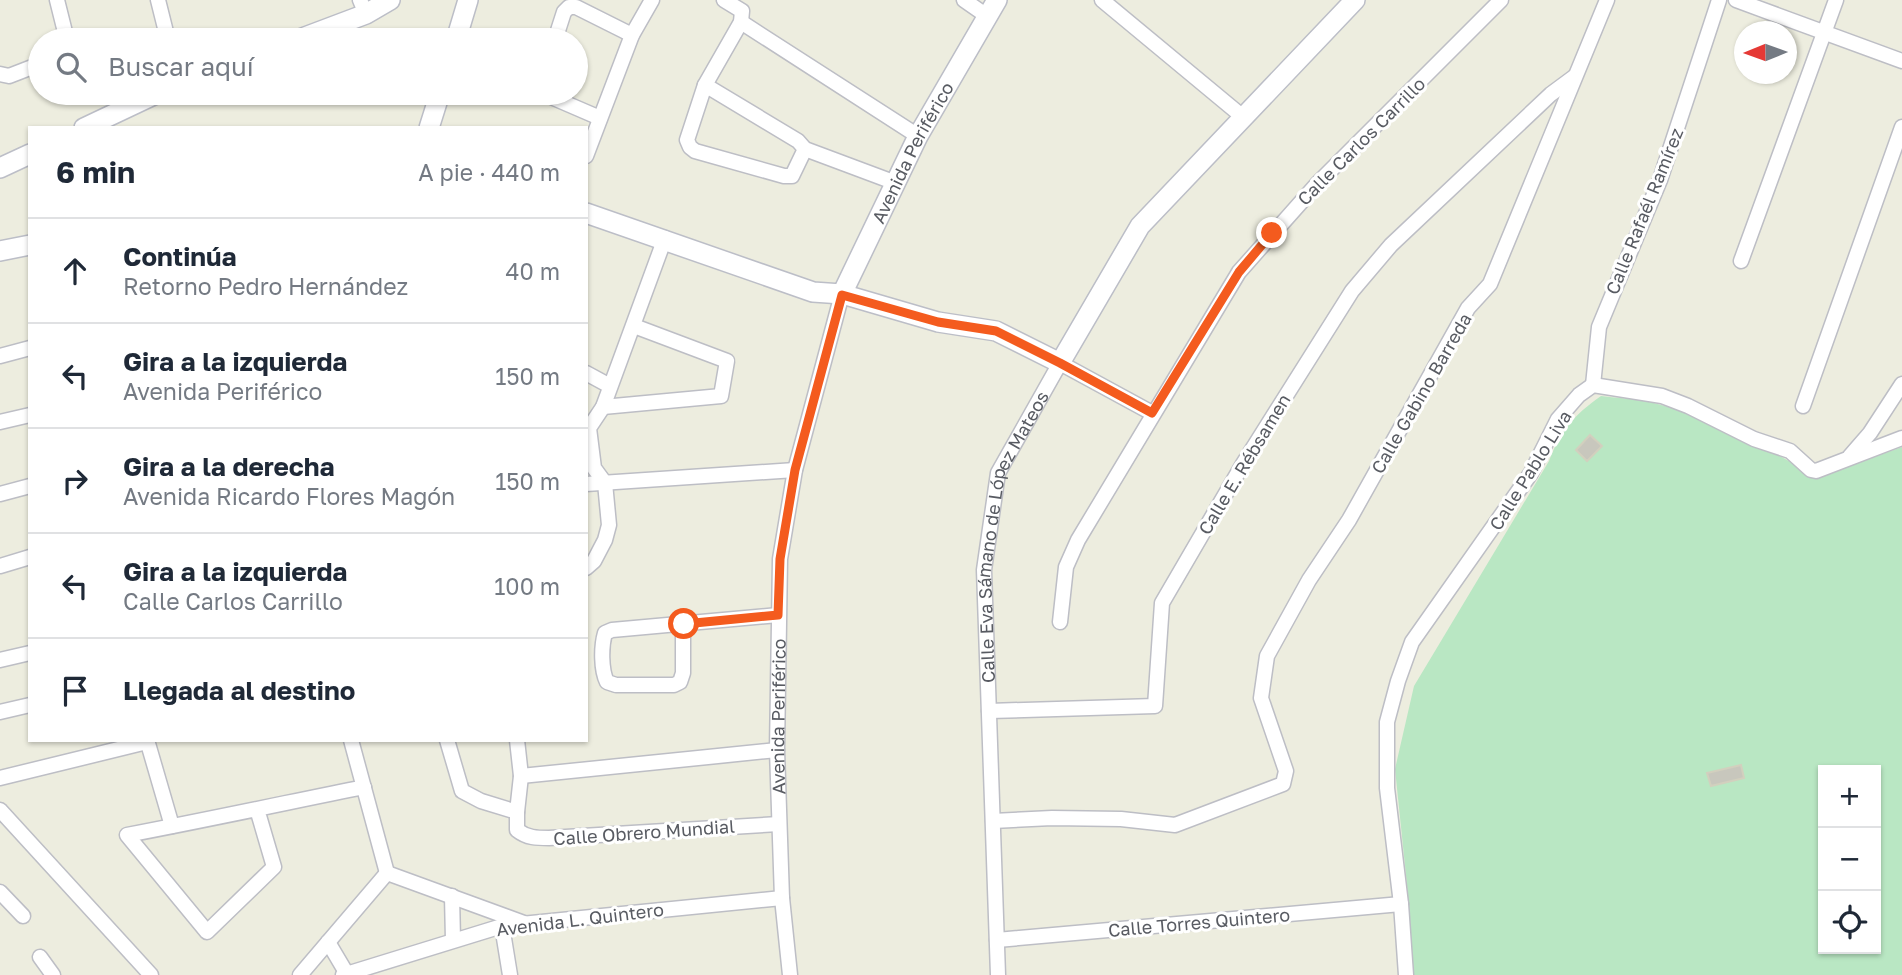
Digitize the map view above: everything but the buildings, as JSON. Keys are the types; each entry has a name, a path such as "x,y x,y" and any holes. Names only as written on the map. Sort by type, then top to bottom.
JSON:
{"street":[{"path":"57,0 64,28"},
{"path":"158,0 165,28"},
{"path":"321,28 363,7 390,0"},
{"path":"453,0 457,28"},
{"path":"459,28 468,0"},
{"path":"588,151 632,35 652,0"},
{"path":"724,0 743,11 741,22 705,85 687,140 690,147 695,151 783,176 792,176 805,149"},
{"path":"964,0 992,8"},
{"path":"1102,0 1243,117"},
{"name":"Calle Eva Sámano de López Mateos","path":"999,975 984,570 998,474 1140,226 1355,0"},
{"name":"Calle Carlos Carrillo","path":"1060,622 1066,567 1078,540 1239,272 1318,183 1501,0"},
{"name":"Calle Gabino Barreda","path":"993,821 1121,819 1175,825 1283,784 1286,771 1261,698 1267,656 1309,580 1349,520 1468,308 1490,284 1607,0"},
{"name":"Calle Rafaél Ramírez","path":"1593,385 1594,356 1603,316 1660,180 1719,0"},
{"path":"1736,0 1902,61"},
{"path":"1741,261 1836,0"},
{"path":"559,28 564,12 576,7 632,35"},
{"name":"Avenida Periférico","path":"790,975 782,898 779,824 778,615 780,559 795,470 842,295 918,136 992,8"},
{"path":"741,22 918,136"},
{"path":"0,74 9,76 28,69"},
{"name":"Calle E. Rébsamen","path":"989,711 1155,706 1161,603 1243,464 1352,291 1391,245 1551,94 1575,76"},
{"path":"705,85 798,141 805,149 896,183"},
{"path":"88,126 133,105"},
{"path":"430,126 436,105"},
{"path":"570,105 600,118"},
{"path":"1803,406 1902,127"},
{"path":"0,168 28,155"},
{"path":"588,213 813,292 842,295 938,322 996,331 1152,413"},
{"path":"588,566 594,561 605,540 609,525 605,483 594,468 589,428 603,407 665,239"},
{"path":"0,251 28,245"},
{"path":"603,407 721,396 727,361 634,326"},
{"path":"0,356 28,349"},
{"path":"588,374 610,386"},
{"path":"1849,457 1870,433 1902,384"},
{"path":"1593,385 1662,396 1688,406 1754,439 1790,451 1811,470 1824,469 1902,438"},
{"name":"Calle Pablo Liva","path":"1406,975 1401,904 1387,788 1387,723 1398,681 1412,642 1531,473 1558,419 1579,395 1593,385"},
{"path":"0,422 28,415"},
{"path":"588,484 795,470"},
{"path":"0,494 28,487"},
{"path":"0,566 28,558"},
{"path":"684,624 683,673 680,682 674,685 616,685 607,682 604,676 603,640 605,633 612,630 778,615"},
{"path":"0,660 28,653"},
{"path":"0,712 28,705"},
{"path":"0,778 143,742"},
{"path":"147,742 172,826"},
{"path":"352,742 387,873"},
{"path":"448,742 462,791 481,801 517,812"},
{"name":"Calle Obrero Mundial","path":"517,742 521,776 517,830 523,835 549,838 779,824"},
{"path":"521,776 777,750"},
{"path":"257,808 274,867 208,932 127,835 257,808 364,787"},
{"path":"0,810 150,974"},
{"path":"387,873 525,923"},
{"path":"300,975 387,873"},
{"path":"0,892 23,916"},
{"path":"452,897 453,940"},
{"name":"Avenida L. Quintero","path":"345,974 502,926 782,898"},
{"name":"Calle Torres Quintero","path":"998,940 1401,904"},
{"path":"502,926 510,975"},
{"path":"328,942 345,974"},
{"path":"40,957 53,975"}],"green space":[{"path":"1601,396 1648,402 1695,416 1735,433 1811,474 1902,447 1902,975 1412,975 1407,885 1395,769 1414,686 1549,461 1558,440 1576,417"}],"route":[{"path":"684,624 778,615 780,559 795,470 842,295 938,322 996,331 1152,413 1239,272 1272,233"}]}
